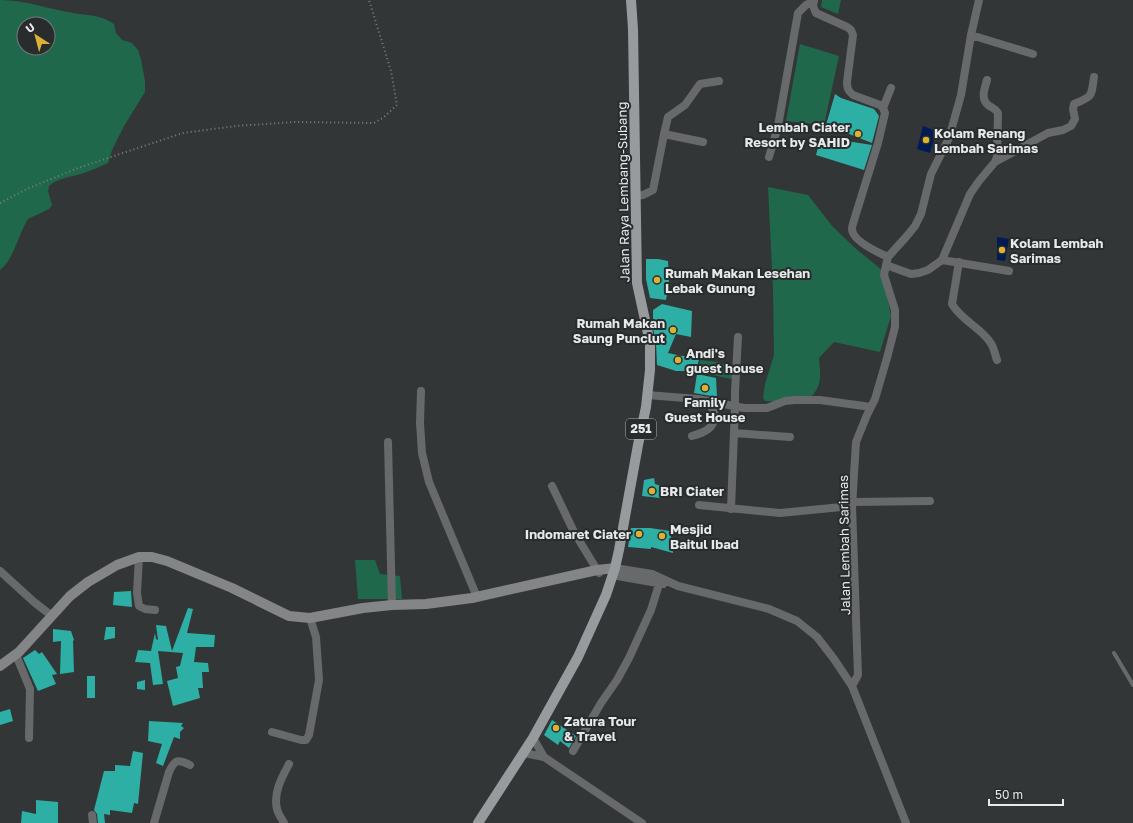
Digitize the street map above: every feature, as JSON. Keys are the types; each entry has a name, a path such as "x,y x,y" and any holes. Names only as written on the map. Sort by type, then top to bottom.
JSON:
{"main road":[{"name":"Jalan Raya Lembang-Subang","path":"478,823 533,738 578,656 606,595 613,572 646,407 650,370 650,343 637,283 633,36 631,0"}],"street":[{"path":"814,0 813,6 816,13 847,27 851,30 853,35 847,82 849,92 853,95 880,105 885,113 878,143 855,217 852,229 853,234 856,238 887,261 911,274 928,270 942,260 970,194 995,162 997,157 998,113 995,108 987,104 985,100 983,94 987,80"},
{"path":"769,157 778,126 798,13 814,0"},
{"path":"887,261 911,231 921,214 931,174 949,138 961,95 971,35 979,0"},
{"path":"971,35 1033,54"},
{"path":"995,162 1048,133 1063,130 1071,126 1075,119 1073,109 1074,104 1087,99 1091,94 1094,77"},
{"path":"635,196 644,195 653,190 668,117 686,105 700,84 719,81"},
{"path":"883,108 891,88"},
{"path":"664,134 703,142"},
{"path":"942,260 1009,271"},
{"name":"Jalan Lembah Sarimas","path":"852,686 858,675 853,569 853,504 856,442 876,399 895,327 895,310 884,275 887,261"},
{"path":"959,262 952,304 961,316 991,342 997,360"},
{"path":"731,509 738,336"},
{"path":"420,391 422,453 429,482 477,597"},
{"path":"647,395 672,396 744,408 767,408 785,401 820,400 871,407"},
{"path":"692,436 702,434 710,429 713,423 714,413 708,401"},
{"path":"734,433 790,437"},
{"path":"388,442 392,605"},
{"path":"552,486 595,572"},
{"path":"699,505 780,513 853,504 930,501"},
{"path":"0,666 16,655 70,596 88,582 117,566 139,557 152,557 167,561 232,588 289,616 310,618 392,605 426,604 477,597 595,572 652,574 660,581 769,609 797,621 817,637 852,686 906,823"},
{"path":"139,557 137,593 139,606 145,609 155,610"},
{"path":"0,571 52,616"},
{"path":"573,751 629,658 650,610 660,581"},
{"path":"272,732 301,740 306,740 309,735 319,680 316,637 310,618"},
{"path":"16,655 30,689 29,738"},
{"path":"533,738 544,756"},
{"path":"524,752 544,756 642,823"},
{"path":"154,823 172,764 176,761 181,761 190,765"},
{"path":"284,823 277,809 276,797 281,777 289,764"}],"lane":[{"path":"1114,653 1133,685"}],"path":[{"path":"0,203 32,187 78,168 183,133 236,126 295,122 374,123 384,117 397,105 391,70 369,0"}],"green space":[{"path":"0,0 27,3 104,18 114,24 116,33 122,40 132,43 138,50 145,81 145,92 124,126 112,150 108,163 81,174 60,179 49,186 48,191 52,205 49,209 28,219 9,260 0,270"},
{"path":"822,0 841,0 838,14 821,7"},
{"path":"800,44 839,56 824,125 786,121"},
{"path":"768,187 808,195 833,227 855,248 882,270 891,316 880,352 834,342 819,358 820,378 818,387 806,403 765,401 763,398 765,384 774,355 773,289"},
{"path":"700,360 718,362 735,368 732,379 707,374 699,369"},
{"path":"355,560 375,560 380,574 400,576 402,599 358,599"}],"water":[{"name":"Kolam Renang Lembah Sarimas","path":"923,126 936,131 930,153 917,149"},
{"name":"Kolam Lembah Sarimas","path":"997,237 1009,239 1005,261 997,260"}],"building":[{"path":"835,94 841,98 874,109 879,116 872,143 826,125"},
{"path":"821,137 872,145 864,170 816,155"},
{"name":"Rumah Makan Lesehan Lebak Gunung","path":"646,259 668,261 669,281 666,300 650,298 646,279"},
{"name":"Rumah Makan Saung Punclut","path":"662,304 692,311 691,337 676,334 668,353 682,356 700,356 696,371 676,371 657,365 656,343 653,328 653,310"},
{"name":"Family Guest House","path":"697,374 716,378 717,397 694,393"},
{"name":"BRI Ciater","path":"654,478 655,484 661,486 660,498 642,496 644,480"},
{"path":"631,528 650,528 670,531 673,553 651,547 651,549 628,547"},
{"path":"131,591 132,607 113,605 114,592"},
{"path":"188,608 193,609 187,633 215,635 214,647 196,647 194,662 208,663 209,672 202,672 203,688 198,688 200,698 173,706 167,681 178,678 176,667 180,666 183,653 158,651 163,684 153,685 150,663 135,662 138,650 151,651 155,633 156,639 158,640 156,625 166,626 172,651"},
{"path":"106,627 115,627 115,638 104,640"},
{"path":"53,629 71,631 74,640 74,672 60,674 61,641 53,642"},
{"path":"35,650 39,654 42,652 57,674 52,675 56,684 38,691 23,658"},
{"path":"87,676 95,676 95,698 87,698"},
{"path":"145,680 145,690 137,689 137,682"},
{"path":"10,709 13,721 0,725 0,712"},
{"name":"Zatura Tour & Travel","path":"552,720 576,736 569,748 560,741 558,745 544,735"},
{"path":"149,721 183,723 181,726 184,728 180,732 180,739 174,737 163,766 156,763 162,744 148,741"},
{"path":"133,751 143,753 138,804 134,803 132,813 110,810 110,815 104,814 105,823 98,823 97,814 94,810 104,771 115,771 115,765 130,766"},
{"path":"36,800 58,802 58,823 21,823 22,811 36,814"}],"place":[{"name":"Lembah Ciater Resort by SAHID","path":"858,134"},
{"name":"Kolam Renang Lembah Sarimas","path":"926,140"},
{"name":"Kolam Lembah Sarimas","path":"1002,250"},
{"name":"Rumah Makan Lesehan Lebak Gunung","path":"657,280"},
{"name":"Rumah Makan Saung Punclut","path":"673,330"},
{"name":"Andi's guest house","path":"678,360"},
{"name":"Family Guest House","path":"705,388"},
{"name":"BRI Ciater","path":"652,491"},
{"name":"Indomaret Ciater","path":"639,534"},
{"name":"Mesjid Baitul Ibad","path":"662,536"},
{"name":"Zatura Tour & Travel","path":"556,728"}]}
